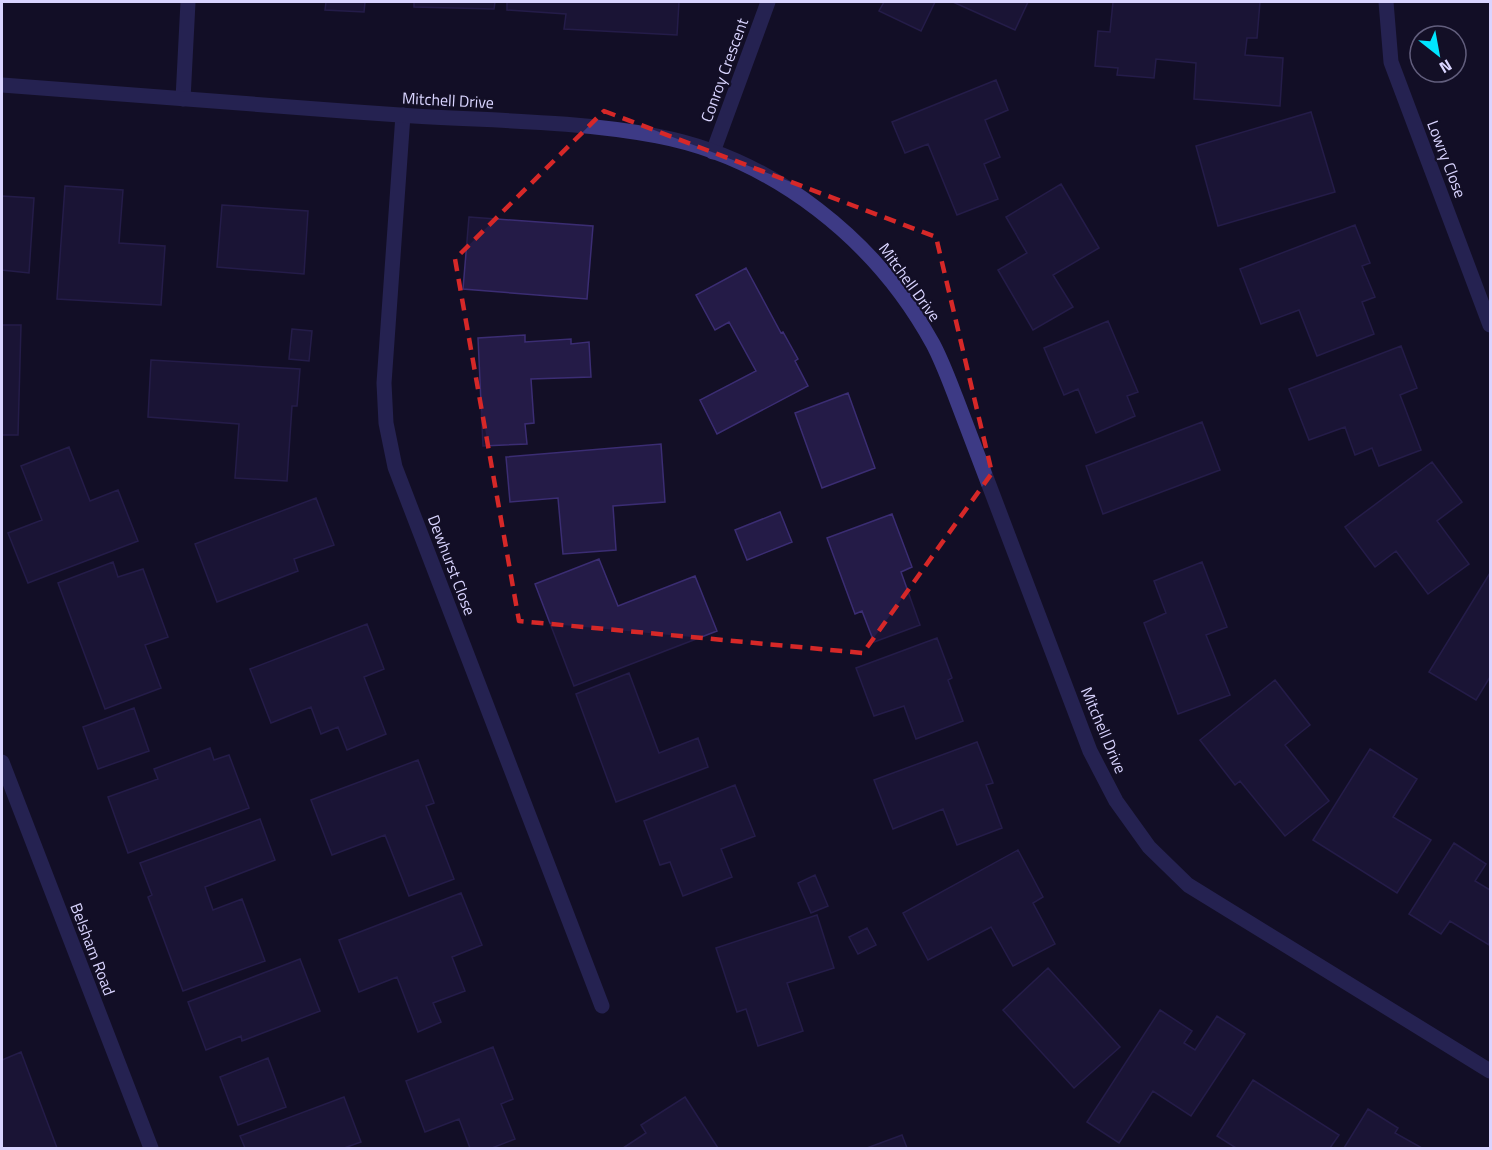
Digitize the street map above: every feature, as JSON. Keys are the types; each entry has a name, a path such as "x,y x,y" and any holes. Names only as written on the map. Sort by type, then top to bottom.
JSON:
{"street":[{"path":"183,99 188,2"},
{"name":"Conroy Crescent","path":"713,152 768,2"},
{"name":"Lowry Close","path":"1386,2 1391,62 1491,325"},
{"name":"Mitchell Drive","path":"2,85 403,115 552,123 658,136 713,152 769,177 813,205 862,246 901,294 933,344 956,398 1090,751 1116,801 1149,847 1188,885 1233,915 1491,1071"},
{"name":"Dewhurst Close","path":"403,115 384,383 386,423 395,467 602,1006"},
{"name":"Belsham Road","path":"2,762 151,1149"}],"highlighted area":[{"path":"604,111 936,237 992,473 863,653 519,621 455,259"}],"building":[{"path":"326,2 365,2 364,12 325,10"},
{"path":"414,2 495,2 494,9 414,7"},
{"path":"507,2 679,2 677,35 564,29 566,14 507,10"},
{"path":"884,2 935,2 921,31 879,11"},
{"path":"953,2 1028,2 1015,30"},
{"path":"1113,2 1260,2 1257,38 1247,38 1245,55 1283,58 1280,106 1194,99 1196,63 1156,59 1154,78 1117,75 1118,68 1095,66 1098,31 1110,32"},
{"path":"996,80 1008,110 985,120 1000,157 984,164 998,199 957,215 928,144 905,153 892,122"},
{"path":"1311,112 1335,192 1218,226 1196,146"},
{"path":"1061,184 1099,248 1053,275 1073,307 1033,330 998,270 1027,253 1006,217"},
{"path":"65,186 123,190 119,243 165,246 161,305 57,299"},
{"path":"2,196 34,198 29,273 2,270"},
{"path":"222,205 308,211 304,274 217,267"},
{"path":"469,217 593,226 587,299 463,289"},
{"path":"1355,225 1370,263 1362,266 1375,297 1362,302 1374,334 1317,356 1299,310 1261,324 1240,269"},
{"path":"746,268 781,333 783,332 798,359 795,361 808,386 717,434 700,400 756,371 729,322 715,330 696,295"},
{"path":"1108,321 1138,392 1127,396 1135,416 1096,433 1078,389 1064,395 1044,348"},
{"path":"2,325 21,325 18,435 2,435"},
{"path":"292,329 312,331 309,361 289,359"},
{"path":"525,335 525,342 571,339 571,344 589,342 591,377 531,379 534,423 525,424 527,444 483,446 478,338"},
{"path":"1401,346 1417,388 1400,395 1421,450 1379,466 1372,448 1355,455 1345,427 1309,440 1289,389"},
{"path":"151,360 300,369 297,406 292,406 287,481 235,478 239,424 148,417"},
{"path":"848,393 875,468 822,488 795,413"},
{"path":"1202,422 1220,470 1103,514 1086,466"},
{"path":"661,444 665,502 613,506 616,550 563,554 558,498 510,502 506,457"},
{"path":"69,447 90,501 118,490 138,541 28,583 8,533 42,520 21,466"},
{"path":"1432,462 1462,502 1437,521 1469,564 1428,594 1396,551 1375,567 1345,527"},
{"path":"316,498 334,545 294,559 298,571 217,602 195,544"},
{"path":"780,512 792,542 747,560 735,530"},
{"path":"892,514 912,567 901,572 920,625 874,642 862,611 855,614 827,538"},
{"path":"599,559 618,606 695,576 717,631 574,686 535,584"},
{"path":"113,562 118,577 143,569 168,637 145,645 161,688 105,709 58,583"},
{"path":"1202,562 1227,627 1206,635 1230,695 1178,714 1144,623 1166,613 1154,581"},
{"path":"1490,573 1490,677 1476,700 1429,672"},
{"path":"367,624 384,669 364,677 386,734 347,750 338,727 321,734 311,707 271,723 250,669"},
{"path":"937,638 952,678 948,680 963,721 916,739 904,706 874,716 856,668"},
{"path":"629,673 659,753 698,738 708,767 616,802 576,694"},
{"path":"1275,680 1310,725 1285,745 1329,801 1285,836 1240,781 1235,785 1200,740"},
{"path":"134,708 149,751 98,769 83,727"},
{"path":"977,742 993,783 986,785 1002,828 957,845 943,809 893,829 874,780"},
{"path":"210,748 214,760 229,755 249,808 128,853 108,797 158,779 154,769"},
{"path":"1370,749 1417,779 1393,817 1431,840 1397,893 1313,840"},
{"path":"418,760 434,803 426,806 454,879 409,896 385,835 332,855 311,800"},
{"path":"735,785 755,836 721,849 732,877 683,896 670,862 660,865 644,821"},
{"path":"260,819 275,860 205,887 213,910 242,899 265,961 183,991 148,897 152,895 140,863"},
{"path":"1454,843 1486,864 1475,881 1490,890 1489,945 1450,921 1441,934 1409,914"},
{"path":"1018,850 1043,897 1033,903 1055,944 1013,966 991,927 928,960 903,913"},
{"path":"815,875 828,906 811,913 798,883"},
{"path":"461,893 482,945 452,957 465,991 433,1003 441,1022 418,1032 397,977 359,992 339,940"},
{"path":"817,915 834,968 787,983 803,1031 758,1046 746,1009 737,1012 716,948"},
{"path":"867,928 876,945 858,954 849,937"},
{"path":"300,959 320,1011 242,1041 241,1036 206,1050 188,1002"},
{"path":"1048,968 1120,1047 1074,1088 1003,1010"},
{"path":"1160,1010 1192,1031 1184,1043 1195,1050 1217,1016 1245,1034 1191,1116 1153,1091 1119,1143 1087,1122"},
{"path":"493,1047 513,1099 501,1104 515,1139 492,1148 470,1148 459,1119 425,1132 406,1081"},
{"path":"21,1052 57,1148 2,1148 2,1060"},
{"path":"268,1058 286,1107 238,1125 220,1077"},
{"path":"1253,1080 1339,1135 1330,1148 1236,1148 1217,1136"},
{"path":"344,1097 361,1142 344,1148 245,1148 240,1136"},
{"path":"685,1097 718,1148 623,1148 646,1133 641,1125"},
{"path":"1368,1109 1398,1128 1395,1133 1422,1148 1344,1148"},
{"path":"902,1135 907,1148 867,1148"}]}
